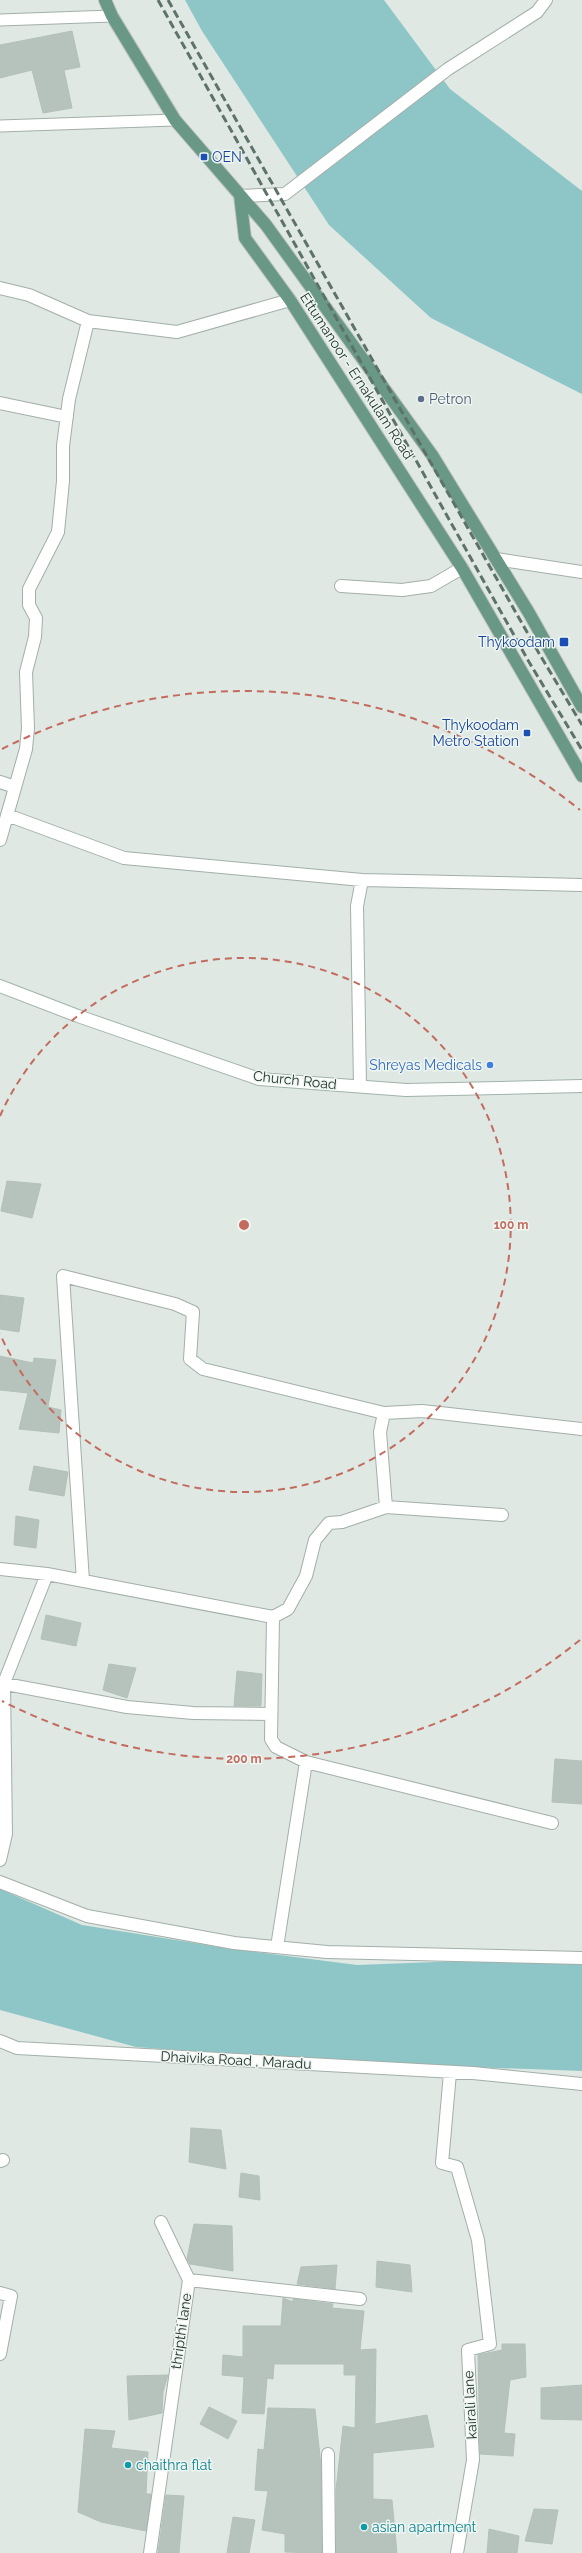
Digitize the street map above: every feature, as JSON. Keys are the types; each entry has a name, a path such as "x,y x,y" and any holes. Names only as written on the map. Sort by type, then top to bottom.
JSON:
{"main road":[{"path":"105,0 112,16 175,120 266,225 432,455 496,559 582,707"},
{"name":"Ettumanoor - Ernakulam Road","path":"240,196 245,238 290,300 462,568 582,776"}],"street":[{"path":"240,196 285,194 448,69 537,12 546,0"},
{"path":"0,288 29,295 88,322 177,332 290,300"},
{"path":"0,840 14,786 26,749 28,728 26,672 35,637 36,618 29,605 29,589 58,532 67,417 88,322"},
{"path":"0,403 67,417"},
{"path":"496,559 574,573 582,572"},
{"path":"340,586 402,590 431,586 462,568"},
{"path":"0,782 14,786"},
{"path":"7,815 124,858 362,880 582,884"},
{"path":"360,1086 357,906 362,880"},
{"name":"Church Road","path":"0,986 78,1016 259,1079 406,1090 582,1086"},
{"path":"83,1581 63,1276 175,1304 193,1312 190,1359 203,1369 384,1413 422,1411 582,1429"},
{"path":"384,1413 380,1432 386,1507"},
{"path":"0,1568 47,1574 273,1617 288,1610 306,1576 315,1540 329,1523 342,1522 386,1507 502,1515"},
{"path":"0,1860 6,1834 2,1683 47,1574"},
{"path":"273,1617 271,1739 276,1747 306,1762 552,1823"},
{"path":"2,1683 127,1707 193,1713 271,1714"},
{"path":"277,1947 306,1762"},
{"path":"0,1882 87,1916 234,1943 335,1952 582,1958"},
{"name":"Dhaivika Road , Maradu","path":"0,2041 17,2048 95,2054 234,2058 450,2073 473,2073 582,2084"},
{"name":"kairali lane","path":"450,2073 442,2164 457,2167 478,2240 490,2344 468,2350 473,2460 457,2553"},
{"path":"161,2222 189,2280"},
{"name":"thripthi lane","path":"150,2553 189,2280 360,2299"},
{"path":"0,2293 11,2296 0,2354"},
{"path":"328,2454 329,2553"}],"lane":[{"path":"0,20 112,16"},
{"path":"0,126 175,120"}],"water":[{"path":"185,0 384,0 450,89 582,191 582,394 431,318 329,225 202,31"},
{"path":"0,1889 82,1925 226,1948 357,1965 487,1960 582,1962 582,2071 330,2062 136,2047 0,2010"}],"building":[{"path":"72,31 80,67 64,70 72,108 43,113 32,70 0,78 0,45"},
{"path":"7,1181 41,1184 32,1218 1,1211"},
{"path":"0,1295 24,1298 19,1332 0,1329"},
{"path":"0,1356 33,1363 34,1358 56,1360 48,1407 61,1410 59,1433 19,1429 28,1393 0,1390"},
{"path":"34,1466 68,1472 64,1496 29,1490"},
{"path":"16,1516 39,1520 36,1548 14,1545"},
{"path":"46,1615 81,1623 76,1646 41,1639"},
{"path":"109,1664 136,1668 127,1698 103,1690"},
{"path":"237,1671 262,1674 261,1706 234,1706"},
{"path":"555,1759 582,1761 582,1804 552,1802"},
{"path":"191,2128 221,2130 226,2169 189,2162"},
{"path":"241,2173 259,2176 260,2200 239,2197"},
{"path":"194,2224 232,2226 233,2271 190,2264 187,2259"},
{"path":"377,2261 410,2265 412,2292 376,2287"},
{"path":"337,2265 335,2289 297,2284 301,2267"},
{"path":"283,2298 293,2302 293,2299 333,2304 332,2308 364,2311 360,2350 376,2349 375,2424 427,2415 434,2447 373,2453 373,2499 392,2500 397,2553 336,2553 336,2490 343,2426 355,2428 356,2375 344,2375 344,2364 274,2364 273,2379 267,2378 264,2414 242,2413 244,2377 222,2375 223,2355 243,2357 243,2326 281,2326"},
{"path":"502,2344 525,2344 526,2377 510,2380 504,2433 515,2434 513,2456 480,2454 478,2355 502,2350"},
{"path":"168,2375 163,2392 162,2413 129,2420 127,2376"},
{"path":"582,2385 582,2420 541,2419 541,2388"},
{"path":"209,2407 237,2421 228,2439 200,2424"},
{"path":"268,2408 315,2409 321,2466 322,2553 285,2552 285,2534 262,2530 268,2491 255,2490 258,2449 264,2450"},
{"path":"85,2429 115,2431 111,2448 148,2452 146,2494 151,2494 146,2531 101,2522 78,2512"},
{"path":"166,2495 184,2496 179,2553 158,2553"},
{"path":"534,2509 558,2510 552,2544 525,2541"},
{"path":"233,2517 255,2520 249,2553 227,2553"},
{"path":"489,2529 519,2536 517,2553 487,2553"}],"railway":[{"path":"158,0 529,662 582,750"},
{"path":"168,0 540,655 582,725"}],"place":[{"name":"OEN","path":"204,157"},
{"name":"Petron","path":"421,399"},
{"name":"Thykoodam","path":"564,642"},
{"name":"Thykoodam Metro Station","path":"527,733"},
{"name":"Shreyas Medicals","path":"490,1065"},
{"name":"chaithra flat","path":"128,2465"},
{"name":"asian apartment","path":"364,2527"}]}
